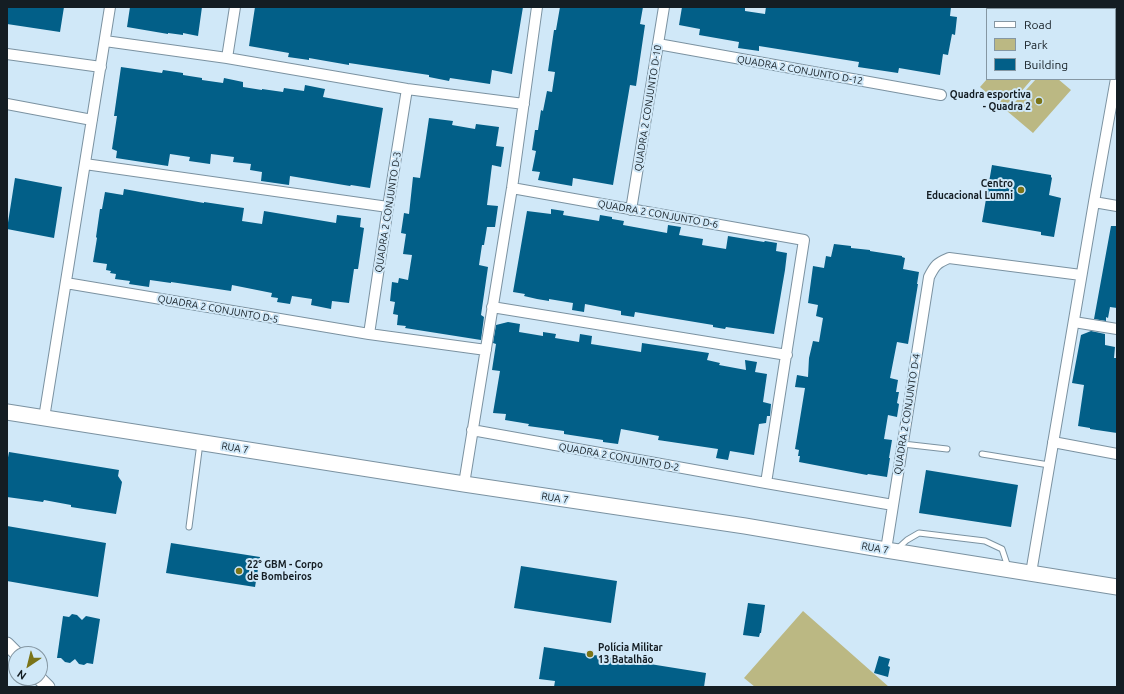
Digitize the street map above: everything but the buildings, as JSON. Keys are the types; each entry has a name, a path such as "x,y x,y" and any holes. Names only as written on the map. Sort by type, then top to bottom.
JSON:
{"main road":[{"name":"RUA 7","path":"7,412 464,484 766,529 890,551 1117,587"},
{"name":"RUA 7","path":"1102,585 1117,594"}],"street":[{"path":"44,418 110,7"},
{"path":"227,58 235,7"},
{"path":"464,484 512,188 538,7"},
{"name":"QUADRA 2 CONJUNTO D-10","path":"631,210 664,7"},
{"path":"105,41 227,58 408,89 524,104"},
{"name":"QUADRA 2 CONJUNTO D-12","path":"658,44 941,95"},
{"path":"7,54 101,66"},
{"path":"1031,573 1081,275 1116,80"},
{"name":"QUADRA 2 CONJUNTO D-3","path":"370,334 388,207 408,89"},
{"path":"7,104 92,120"},
{"path":"85,164 388,207"},
{"name":"QUADRA 2 CONJUNTO D-6","path":"512,188 804,240 787,355"},
{"path":"1094,202 1117,206"},
{"name":"QUADRA 2 CONJUNTO D-4","path":"890,551 893,505 929,277 934,266 950,258 1081,275"},
{"name":"QUADRA 2 CONJUNTO D-5","path":"66,283 370,334 486,350"},
{"path":"492,307 787,355 766,483"},
{"path":"1074,322 1117,329"},
{"name":"QUADRA 2 CONJUNTO D-2","path":"472,430 893,505"},
{"path":"1053,442 1117,454"}],"lane":[{"path":"189,527 201,442"},
{"path":"903,444 946,449"},
{"path":"982,454 1050,465"},
{"path":"890,551 919,533 985,540 1002,549 1008,570"}],"green space":[{"path":"986,80 1031,80 1006,109 980,87"},
{"name":"Quadra esportiva - Quadra 2","path":"1035,80 1059,80 1071,90 1033,133 1007,111"},
{"path":"803,611 889,687 755,687 744,678"}],"place":[{"name":"Quadra esportiva - Quadra 2","path":"1039,101"},
{"name":"Centro Educacional Lumni","path":"1021,190"},
{"name":"22° GBM - Corpo de Bombeiros","path":"239,571"},
{"name":"Polícia Militar 13 Batalhão","path":"590,654"}]}
